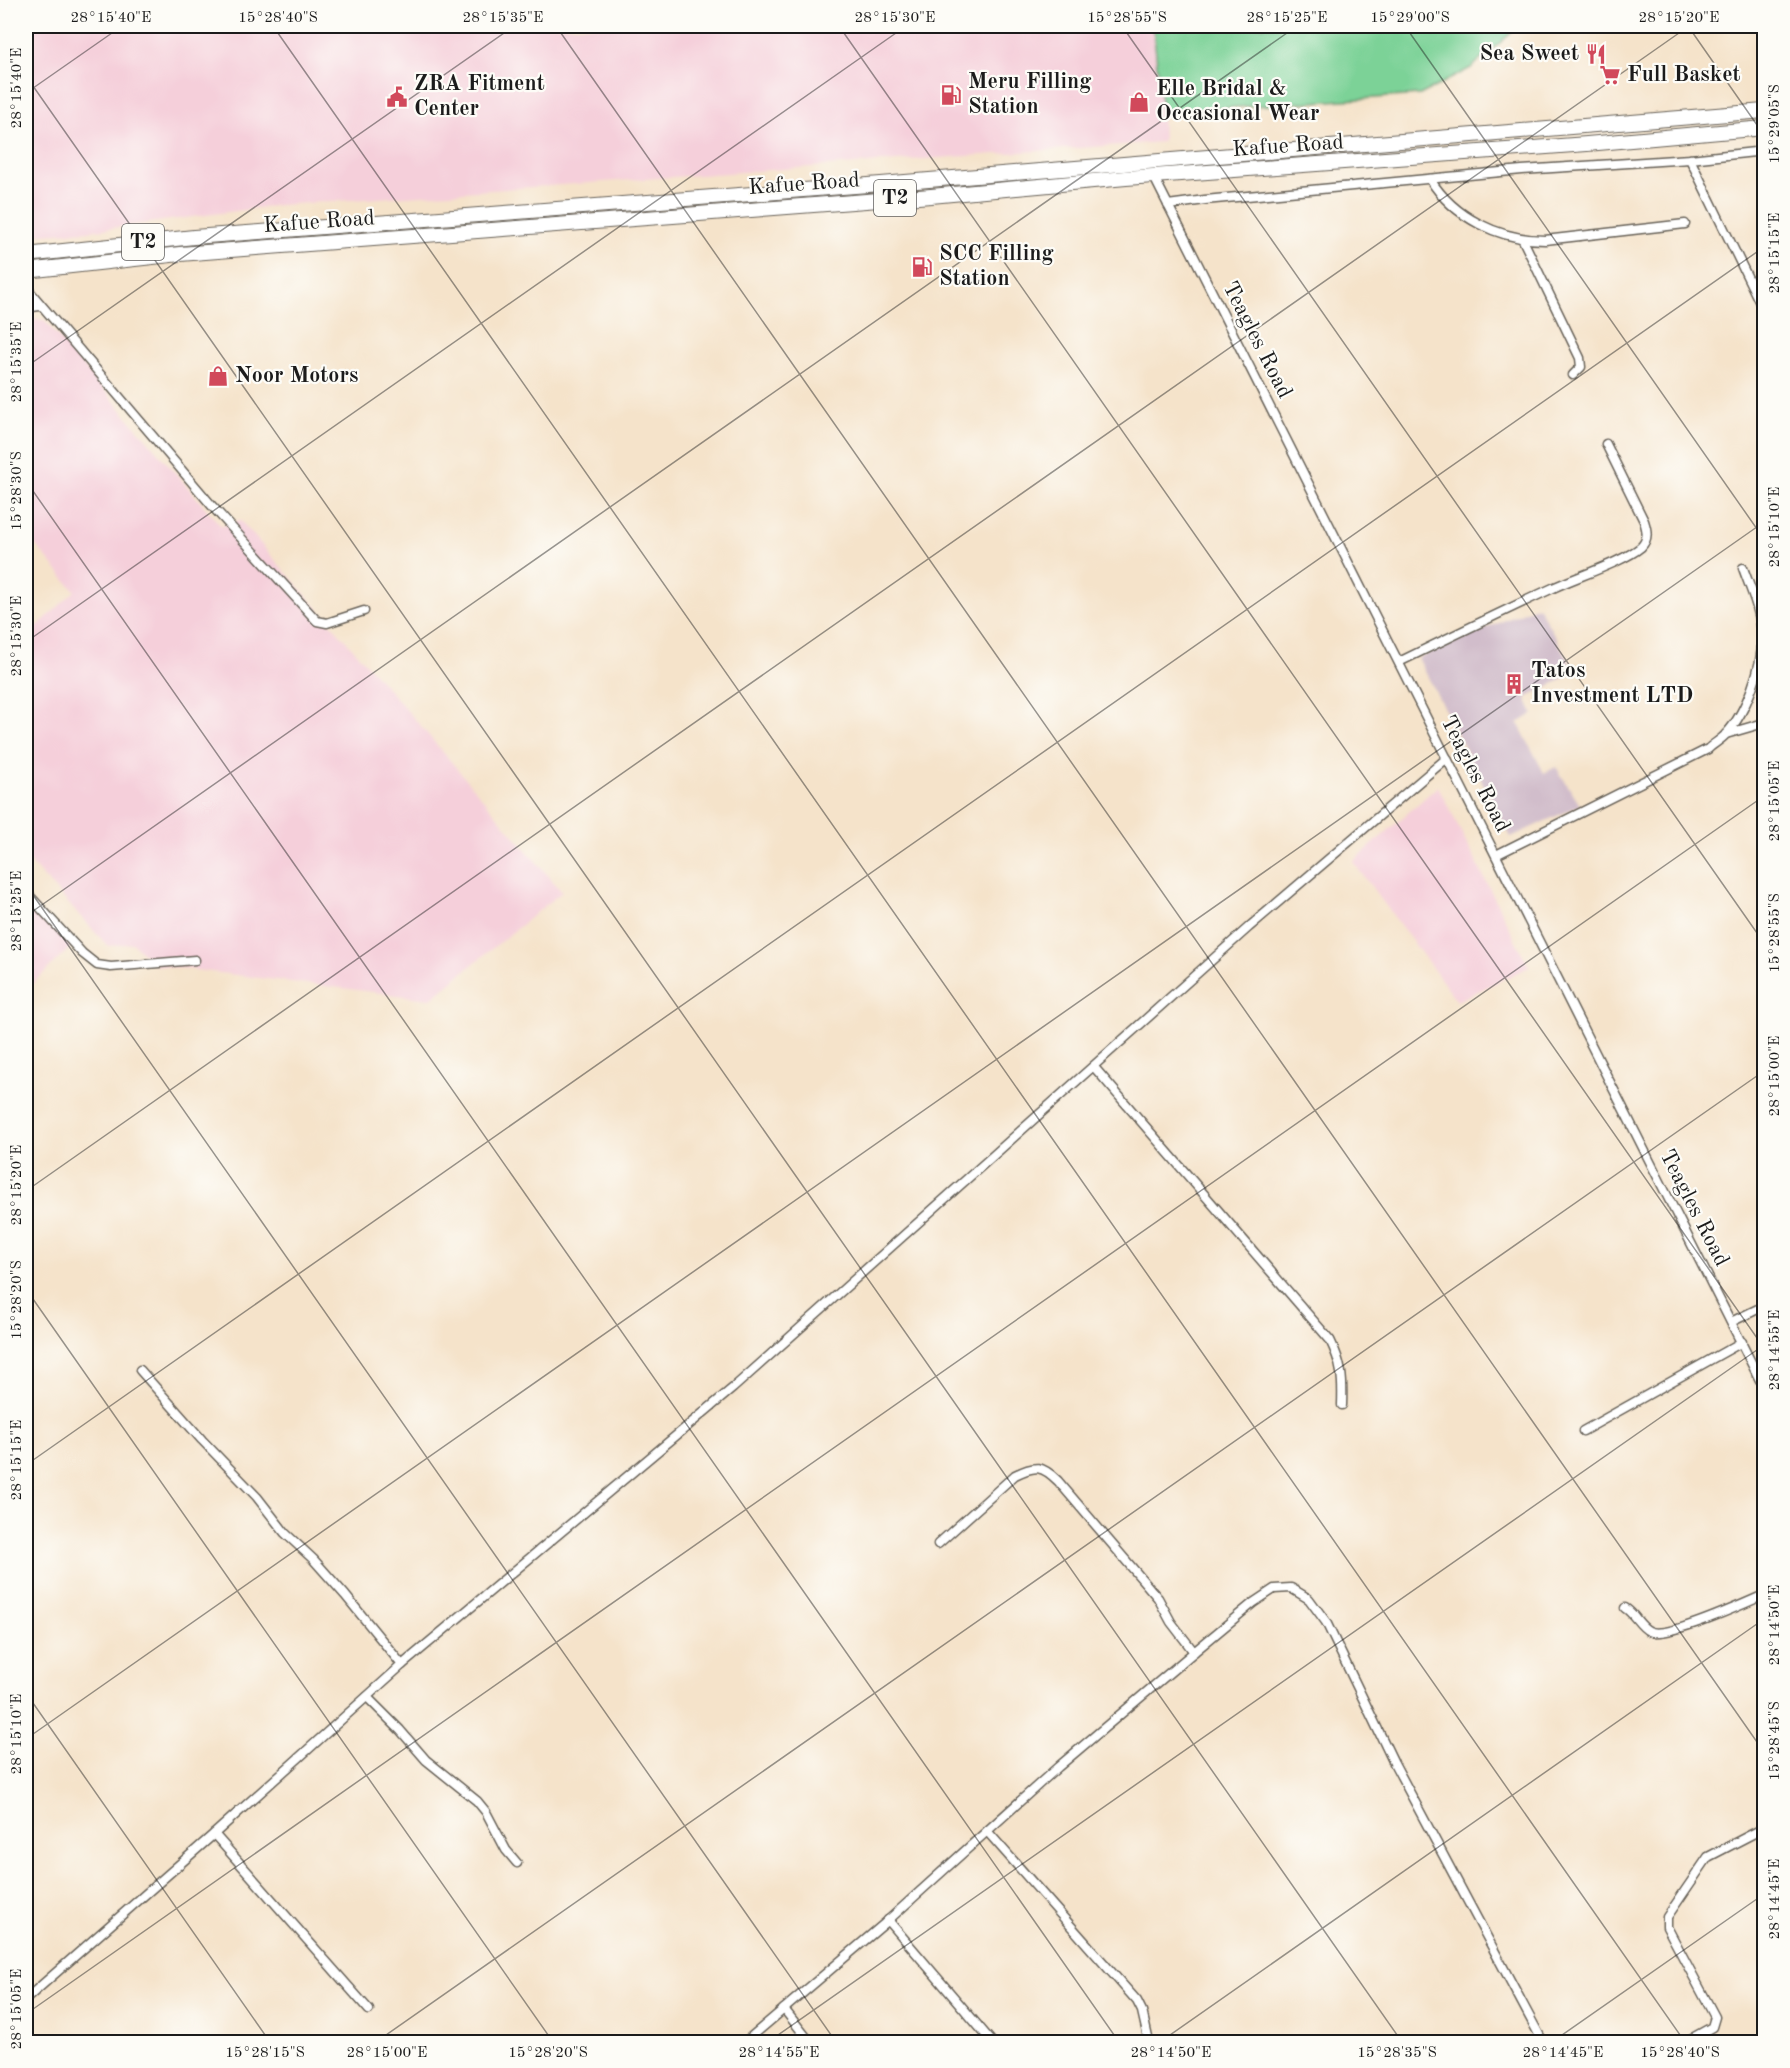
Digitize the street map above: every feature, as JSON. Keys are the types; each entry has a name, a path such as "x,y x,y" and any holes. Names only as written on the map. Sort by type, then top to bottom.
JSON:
{"main road":[{"name":"Kafue Road","path":"26,255 194,237 881,184 1764,111"},
{"name":"Kafue Road","path":"26,272 180,254 1587,144 1764,128"}],"street":[{"path":"1168,206 1205,200 1522,170 1690,159 1764,151"},
{"path":"1690,159 1764,311"},
{"name":"Teagles Road","path":"1154,177 1764,1388"},
{"path":"1430,179 1445,200 1471,219 1488,228 1523,240 1556,239 1685,224"},
{"path":"1523,240 1580,358 1581,367 1574,375"},
{"path":"26,287 39,306 213,507 317,621 327,623 364,611"},
{"path":"26,308 39,306"},
{"path":"1399,662 1642,546 1647,538 1644,521 1606,444"},
{"path":"1496,855 1708,749 1726,734 1745,706 1758,668 1762,637 1758,611 1743,568"},
{"path":"1726,734 1764,723"},
{"path":"26,1999 402,1665 724,1395 1249,927 1447,758"},
{"path":"26,891 82,953 97,965 111,967 195,960"},
{"path":"1094,1067 1330,1340 1339,1359 1343,1375 1342,1405"},
{"path":"1731,1322 1764,1306"},
{"path":"1583,1431 1742,1342"},
{"path":"140,1370 256,1497 285,1533 313,1559 345,1595 402,1665"},
{"path":"938,1544 1016,1475 1029,1468 1038,1467 1049,1472 1158,1598 1171,1622 1194,1652"},
{"path":"745,2043 888,1920 1058,1767 1194,1652 1253,1603 1274,1589 1291,1588 1309,1599 1326,1622 1394,1763 1543,2043"},
{"path":"1625,1608 1647,1631 1654,1633 1709,1618 1764,1595"},
{"path":"367,1697 426,1760 477,1801 486,1812 506,1850 517,1863"},
{"path":"1685,2043 1712,2027 1715,2017 1667,1927 1667,1917 1708,1857 1764,1828"},
{"path":"987,1831 1137,2001 1149,2043"},
{"path":"214,1834 369,2010"},
{"path":"888,1920 992,2043"},
{"path":"784,2009 810,2043"}],"shaded area":[{"path":"26,26 1152,26 1162,112 1163,142 280,205 89,231 26,235"},
{"path":"26,319 44,320 221,526 240,520 562,892 430,999 155,965 133,943 108,946 26,858 26,637 75,591 26,534"},
{"name":"Tatos Investment LTD","path":"1538,606 1575,672 1526,698 1533,714 1518,723 1544,773 1556,767 1580,805 1511,837 1418,658"},
{"path":"1438,786 1529,967 1457,1001 1353,862"},
{"path":"26,897 72,946 26,990"}],"green space":[{"path":"1153,26 1519,26 1471,68 1420,95 1162,112"}],"place":[{"name":"Sea Sweet","path":"1596,54"},
{"name":"Full Basket","path":"1610,75"},
{"name":"Meru Filling Station","path":"951,95"},
{"name":"ZRA Fitment Center","path":"397,97"},
{"name":"Elle Bridal & Occasional Wear","path":"1139,102"},
{"name":"SCC Filling Station","path":"922,267"},
{"name":"Noor Motors","path":"218,376"},
{"name":"Tatos Investment LTD","path":"1514,684"}]}
